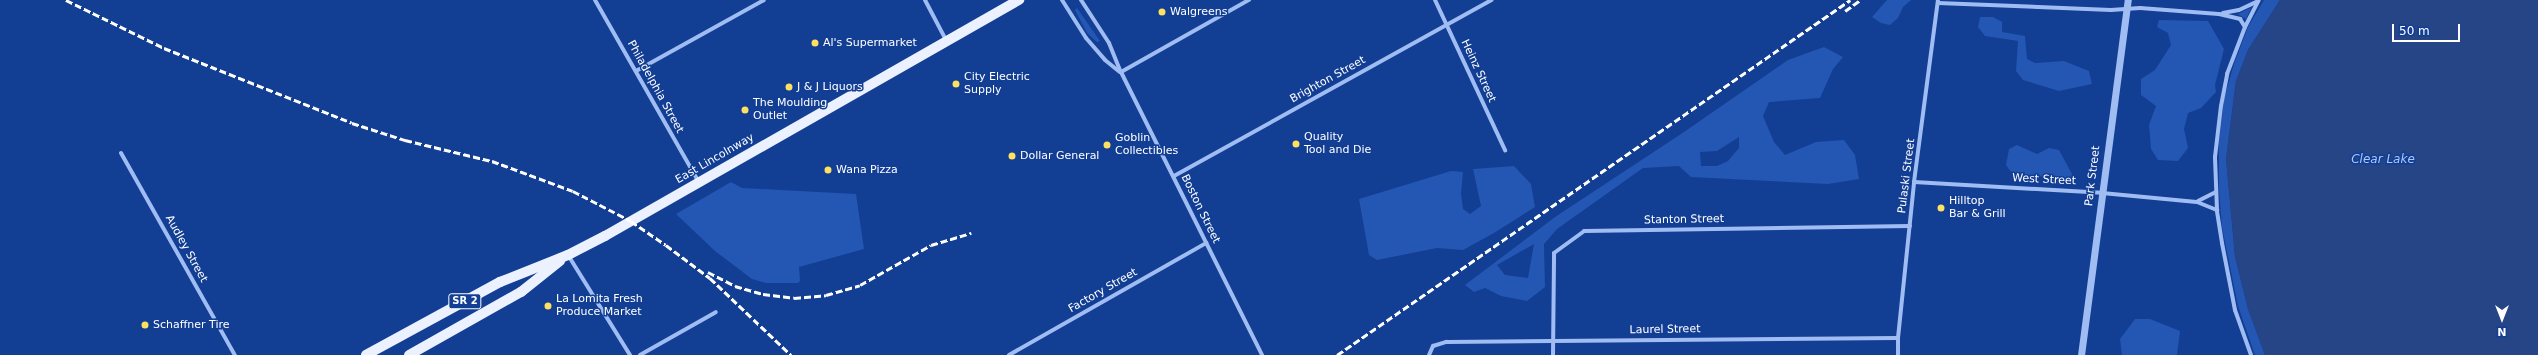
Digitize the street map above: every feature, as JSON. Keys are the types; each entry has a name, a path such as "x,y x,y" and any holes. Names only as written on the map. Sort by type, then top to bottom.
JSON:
{"main road":[{"name":"East Lincolnway","path":"366,355 500,282 568,255 1019,0"},
{"name":"East Lincolnway","path":"409,355 521,292 568,255"}],"street":[{"name":"Philadelphia Street","path":"595,0 699,182"},
{"path":"636,71 764,0"},
{"path":"925,0 946,40"},
{"name":"Boston Street","path":"1062,0 1086,38 1105,60 1121,72"},
{"name":"Boston Street","path":"1081,0 1109,43 1121,72 1262,354"},
{"path":"1121,72 1249,0"},
{"name":"Heinz Street","path":"1435,0 1505,150"},
{"name":"Brighton Street","path":"1174,176 1491,0"},
{"name":"Park Street","path":"2081,355 2128,0"},
{"path":"2219,14 2239,10 2259,0"},
{"path":"2251,355 2236,310 2217,210 2216,148 2220,106 2227,74 2244,27 2259,0"},
{"path":"1938,1 2219,14 2240,19 2244,27"},
{"name":"Pulaski Street","path":"1898,355 1898,338 1914,182 1938,1"},
{"name":"Audley Street","path":"121,153 235,355"},
{"name":"West Street","path":"1914,182 2102,193 2197,202 2217,210"},
{"path":"2197,202 2205,200 2216,192"},
{"name":"Stanton Street","path":"1552,341 1554,253 1559,247 1584,231 1910,226"},
{"name":"Factory Street","path":"1008,355 1206,243"},
{"path":"568,255 630,355"},
{"path":"640,355 716,312"},
{"name":"Laurel Street","path":"1429,355 1433,346 1446,342 1898,338"},
{"path":"1552,341 1553,355"}],"shaded area":[{"path":"1887,0 1911,0 1903,7 1898,18 1890,25 1881,23 1872,17"},
{"path":"2264,0 2280,0 2248,50 2236,81 2226,159 2235,256 2248,309 2265,355 2255,355 2238,306 2222,227 2219,189 2219,142 2224,99 2234,64 2248,27"},
{"path":"1077,8 1100,41 1097,42 1087,33 1075,10"},
{"path":"2251,8 2246,19 2238,14 2242,12"},
{"path":"1980,17 1993,17 2002,22 2002,32 2025,36 2027,59 2035,63 2064,61 2089,71 2092,84 2059,91 2023,80 2016,71 2018,41 1985,36 1978,27"},
{"path":"2159,20 2208,21 2224,49 2215,85 2216,92 2201,108 2188,113 2184,129 2188,148 2178,161 2158,160 2151,149 2149,125 2156,106 2141,95 2141,79 2155,70 2171,45 2168,33 2157,27"},
{"path":"1824,47 1843,57 1833,69 1820,98 1769,102 1763,116 1774,142 1785,155 1816,142 1844,140 1855,155 1859,179 1828,184 1691,177 1679,166 1643,168 1557,229 1544,244 1545,287 1527,301 1501,296 1485,288 1474,292 1465,285 1555,217 1684,132 1788,60","holes":["1739,137 1739,148 1728,161 1717,166 1701,166 1700,152 1717,151","1534,244 1528,278 1505,275 1497,265"]},
{"path":"2017,145 2037,154 2049,148 2059,150 2072,174 2072,184 2060,185 2045,177 2011,172 2006,165 2009,149"},
{"path":"1514,166 1531,184 1535,207 1494,233 1463,250 1437,248 1377,260 1369,255 1359,199 1451,171 1463,172 1461,193 1463,209 1470,214 1481,206 1473,169"},
{"path":"731,182 742,188 856,194 864,249 799,267 800,281 798,283 766,283 752,279 715,251 676,214"},
{"path":"2135,319 2150,319 2180,331 2177,355 2122,355 2120,339"}],"water":[{"name":"Clear Lake","path":"2280,0 2538,0 2538,355 2265,355 2248,309 2235,256 2226,159 2236,81 2248,50"}],"railway":[{"path":"66,0 164,48 352,123 405,140 492,161 573,191 631,221 710,278 791,355"},
{"path":"1337,355 1850,0"},
{"path":"1845,11 1860,0"},
{"path":"708,272 735,286 763,294 794,298 826,295 860,285 931,245 971,233"}],"place":[{"name":"Walgreens","path":"1162,12"},
{"name":"Al's Supermarket","path":"815,43"},
{"name":"City Electric Supply","path":"956,84"},
{"name":"J & J Liquors","path":"789,87"},
{"name":"The Moulding Outlet","path":"745,110"},
{"name":"Quality Tool and Die","path":"1296,144"},
{"name":"Goblin Collectibles","path":"1107,145"},
{"name":"Dollar General","path":"1012,156"},
{"name":"Wana Pizza","path":"828,170"},
{"name":"Hilltop Bar & Grill","path":"1941,208"},
{"name":"La Lomita Fresh Produce Market","path":"548,306"},
{"name":"Schaffner Tire","path":"145,325"}]}
